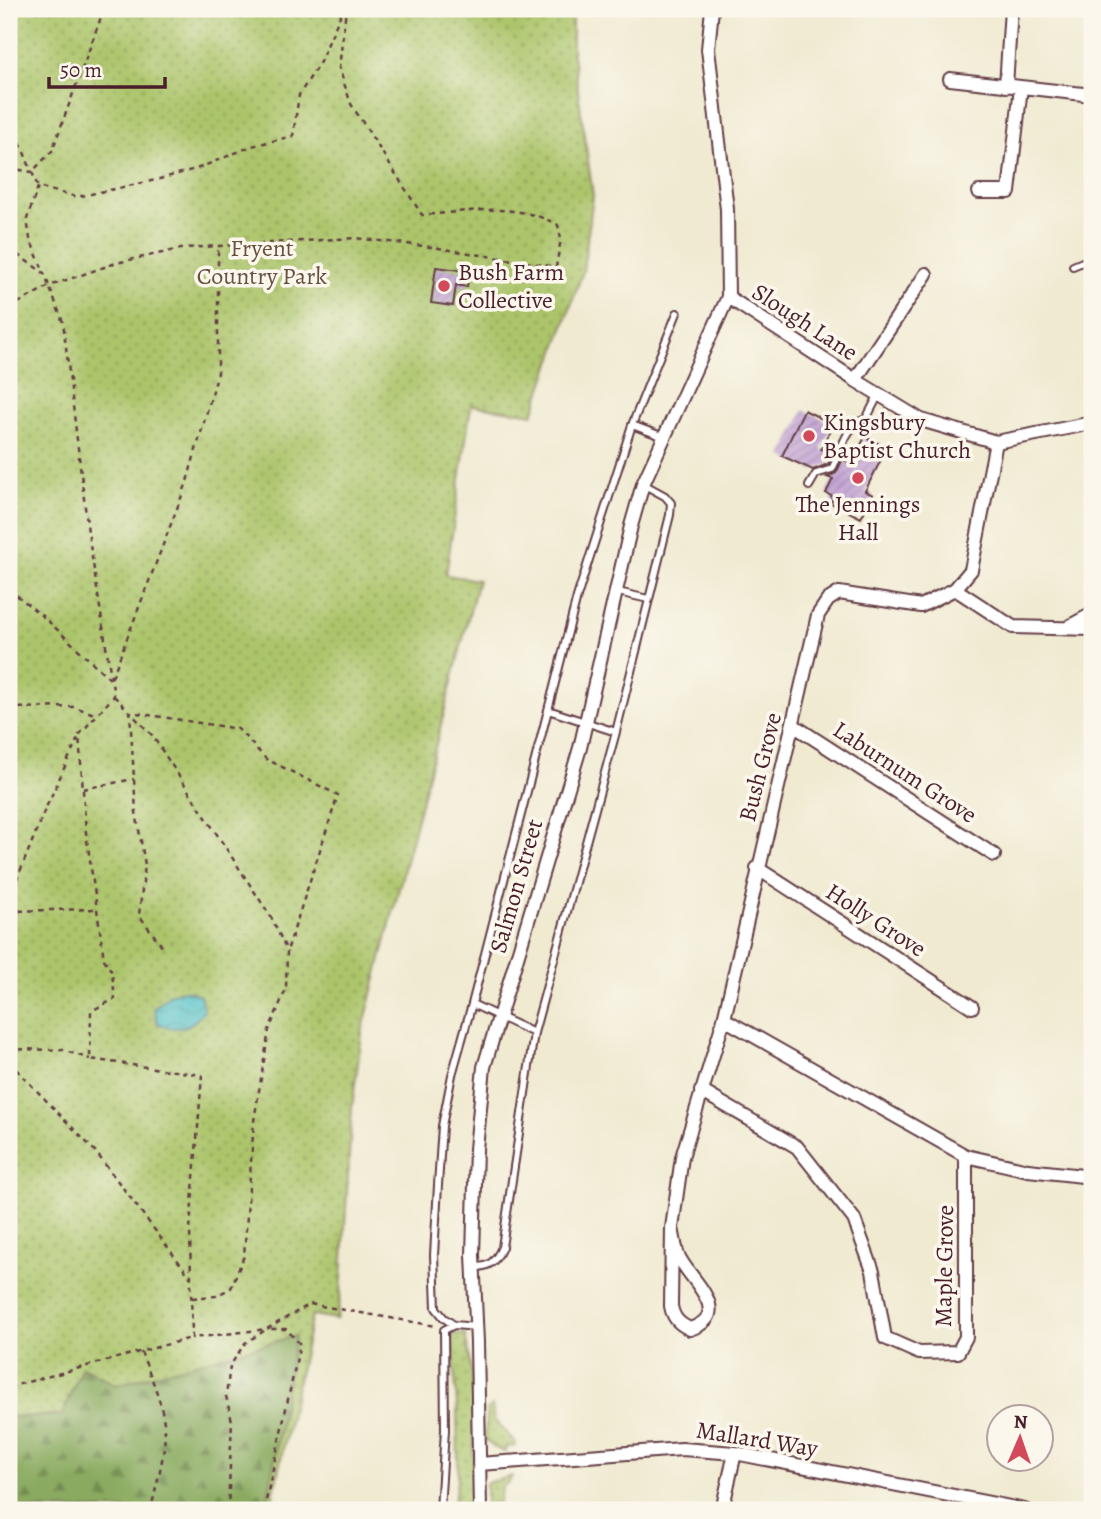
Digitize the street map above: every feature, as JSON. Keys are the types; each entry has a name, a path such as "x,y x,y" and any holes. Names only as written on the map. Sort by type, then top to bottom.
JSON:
{"street":[{"name":"Slough Lane","path":"712,9 708,49 727,209 728,297 921,420 996,442 1092,423"},
{"path":"1006,86 1011,9"},
{"path":"950,79 1092,95"},
{"path":"979,192 1009,192 1021,87"},
{"path":"855,380 926,274"},
{"name":"Salmon Street","path":"480,1510 477,1327 473,1268 476,1149 484,1067 580,748 643,484 728,297"},
{"path":"996,442 971,570 955,589 1013,627 1092,629"},
{"name":"Bush Grove","path":"673,1228 678,1255 708,1298 709,1317 704,1323 690,1329 680,1325 671,1306 673,1228 682,1157 724,1018 818,615 828,600 839,593 921,606 955,589"},
{"path":"1063,629 1092,614"},
{"name":"Laburnum Grove","path":"793,725 994,855"},
{"name":"Holly Grove","path":"757,868 972,1007"},
{"path":"724,1018 966,1156 1028,1170 1092,1177"},
{"name":"Maple Grove","path":"701,1091 797,1147 854,1219 873,1270 886,1338 919,1353 958,1352 966,1336 966,1156"},
{"name":"Mallard Way","path":"479,1464 682,1449 735,1453 993,1507 1025,1510"},
{"path":"722,1510 735,1453"}],"lane":[{"path":"1073,266 1092,258"},
{"path":"454,1325 436,1308 435,1255 442,1126 452,1075 577,597 632,425 677,313"},
{"path":"809,486 816,474 832,469 850,428 856,422 866,419 879,394"},
{"path":"632,425 664,438"},
{"path":"473,1268 491,1264 502,1247 534,1033 616,732 670,515 671,503 665,496 643,484"},
{"path":"618,592 648,598"},
{"path":"548,710 616,732"},
{"path":"472,1004 534,1033"},
{"path":"440,1510 445,1430 444,1330 454,1325 477,1327"}],"path":[{"path":"32,173 52,151 104,9"},
{"path":"37,187 77,197 200,168 252,146 293,136 299,95 320,62 344,9"},
{"path":"9,308 49,286 116,263 186,248 355,238 432,247 555,267 561,239 558,225 544,218 495,208 422,215 351,104 339,68 344,9"},
{"path":"9,115 37,187 27,219 30,239 63,322 88,532 114,696 152,734 271,917 287,951"},
{"path":"9,168 32,173"},
{"path":"111,680 186,485 209,411 218,373 218,246"},
{"path":"9,249 44,272"},
{"path":"9,589 47,620 111,680"},
{"path":"9,899 79,735 114,696"},
{"path":"9,708 75,707 97,715"},
{"path":"130,712 135,812 145,865 139,915 162,946"},
{"path":"130,712 238,729 266,759 338,795 287,951 286,989 269,1030 254,1121 244,1256 231,1288 216,1296 191,1298"},
{"path":"79,735 86,833 104,959 112,972 115,999 91,1012 90,1059"},
{"path":"83,789 134,779"},
{"path":"9,911 97,909"},
{"path":"9,1049 62,1050 90,1059 202,1075 190,1229 192,1338"},
{"path":"9,1062 95,1151 191,1278"},
{"path":"228,1510 232,1421 226,1396 230,1366 245,1343 310,1304 434,1325 444,1330"},
{"path":"9,1387 192,1338 286,1329 300,1344 264,1510"},
{"path":"141,1352 158,1394 164,1420 164,1446 151,1510"}],"green space":[{"name":"Fryent Country Park","path":"9,9 572,9 572,48 593,196 583,271 533,414 471,405 446,575 478,580 362,1033 352,1107 341,1293 337,1319 312,1315 270,1510 9,1510"},
{"path":"452,1334 465,1334 469,1355 474,1444 471,1510 453,1510 458,1472"},
{"path":"295,1336 266,1510 9,1510 9,1417 62,1415 82,1367 116,1385"},
{"path":"492,1406 494,1420 516,1443 516,1446 506,1447 505,1452 493,1447 485,1439 487,1409"},
{"path":"512,1476 502,1487 497,1510 486,1510 486,1483"}],"water":[{"path":"184,990 200,995 204,1010 200,1016 189,1025 178,1028 158,1023 154,1008 169,995"}],"building":[{"name":"Bush Farm Collective","path":"436,267 469,271 467,287 456,285 453,306 431,303"},
{"name":"Kingsbury Baptist Church","path":"804,410 833,424 821,449 832,455 830,460 828,464 813,470 782,456"},
{"name":"The Jennings Hall","path":"865,437 887,448 865,491 873,495 861,518 831,503 833,497 826,493 833,479 827,477 836,473 843,459 851,464"}],"place":[{"name":"Bush Farm Collective","path":"444,286"},
{"name":"Kingsbury Baptist Church","path":"809,436"},
{"name":"The Jennings Hall","path":"858,478"}]}
